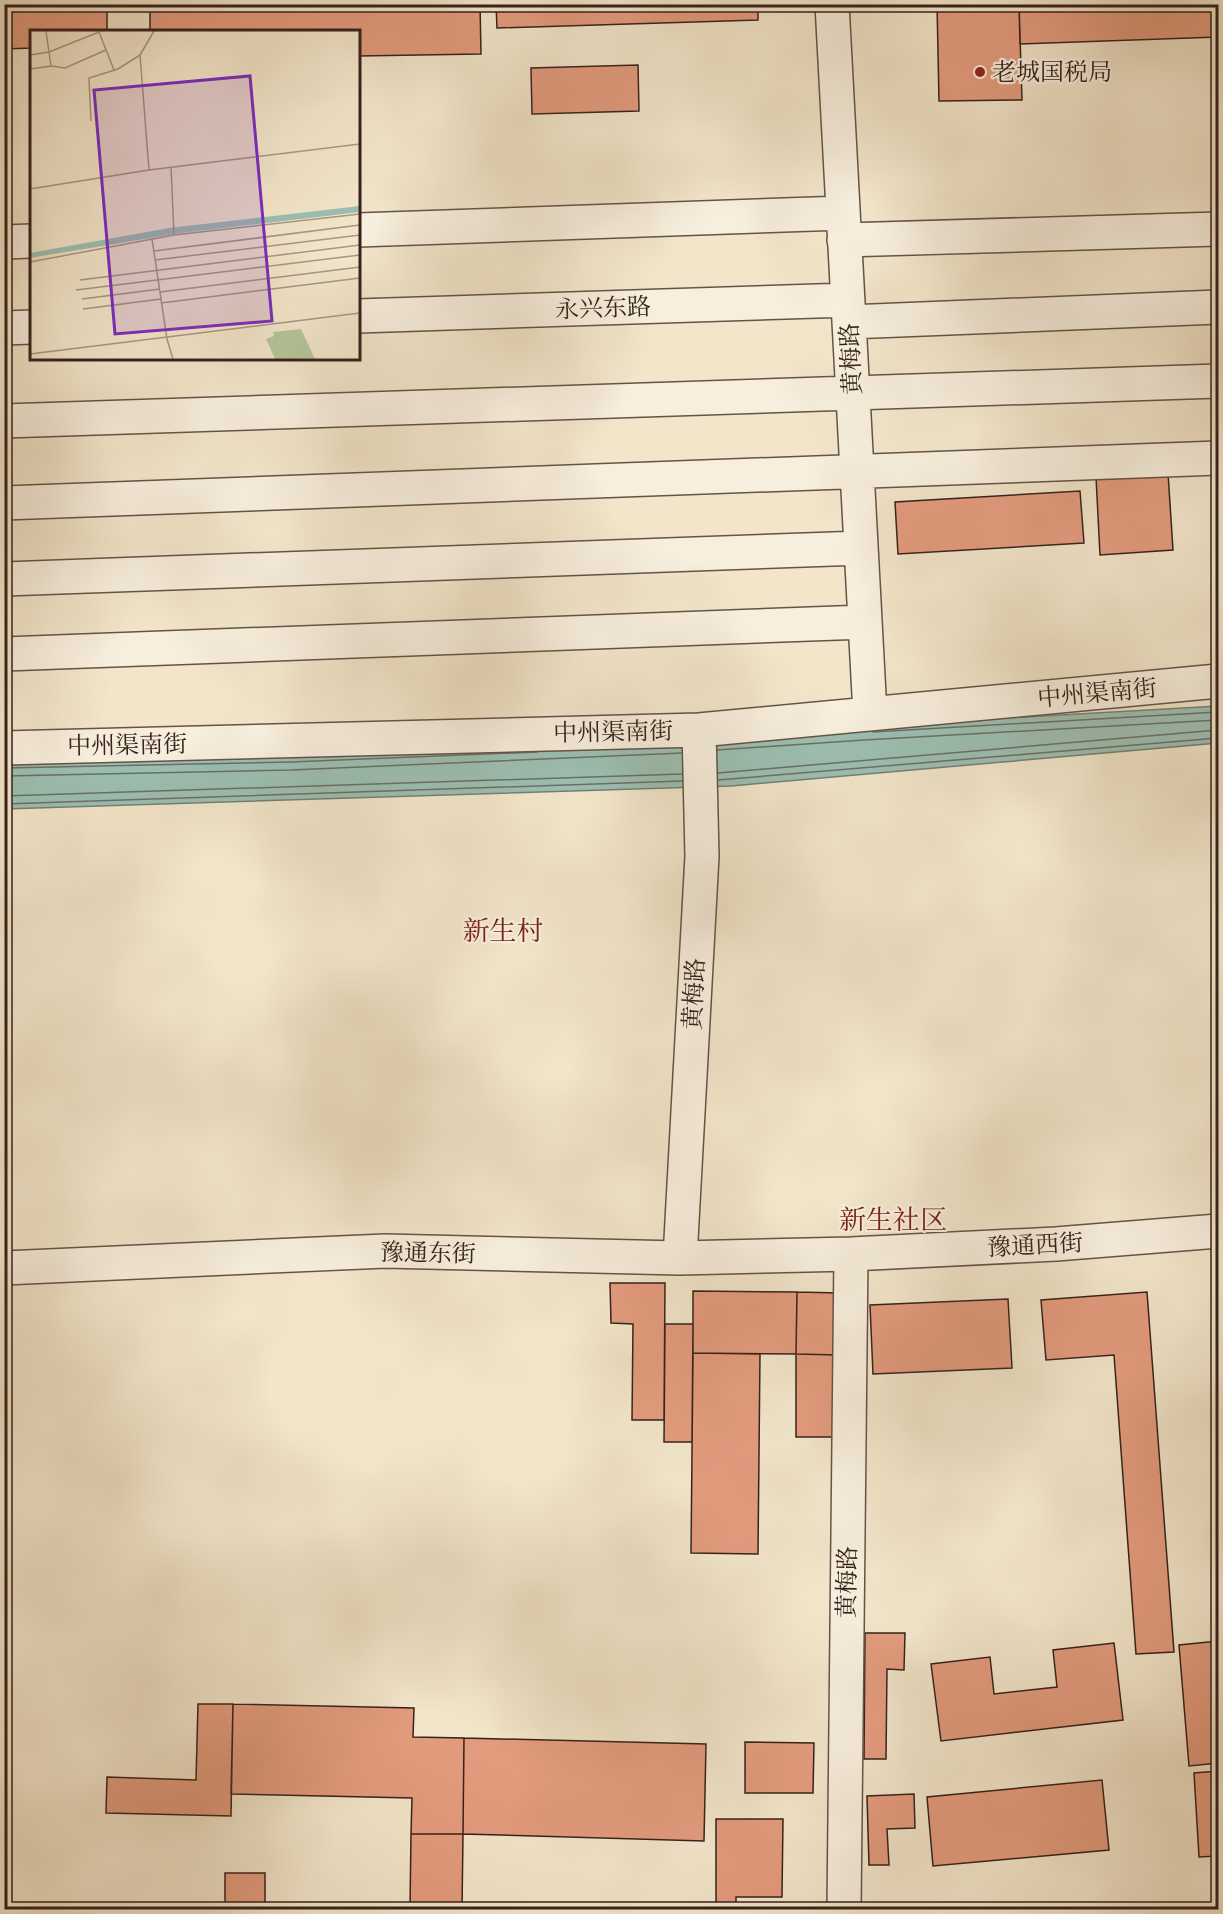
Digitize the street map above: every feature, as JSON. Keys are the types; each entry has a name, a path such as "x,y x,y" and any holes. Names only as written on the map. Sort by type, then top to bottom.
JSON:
{"street":[{"name":"黄梅路","path":"832,4 870,714"},
{"path":"360,230 844,226 1218,228"},
{"path":"4,242 30,241"},
{"name":"永兴东路","path":"360,316 1218,307"},
{"path":"4,328 30,327"},
{"path":"4,421 1218,381"},
{"path":"4,503 1218,458"},
{"path":"4,579 861,548"},
{"path":"4,654 865,622"},
{"name":"中州渠南街","path":"4,748 699,730 1218,681"},
{"name":"黄梅路","path":"680,1258 702,856 699,730"},
{"name":"豫通西街","path":"851,1254 1056,1244 1218,1231"},
{"name":"豫通东街","path":"4,1268 385,1251 680,1258 851,1254"},
{"name":"黄梅路","path":"843,1910 851,1254"}],"water":[{"path":"1218,706 1218,743 731,786 5,809 4,763 863,726"}],"building":[{"path":"4,4 107,4 107,30 30,30 30,48 4,49"},
{"path":"150,4 480,4 481,54 360,56 360,30 150,30"},
{"path":"496,4 758,4 758,20 497,28"},
{"name":"老城国税局","path":"937,4 1019,4 1022,100 939,101"},
{"path":"1019,4 1218,4 1218,37 1020,44"},
{"path":"638,65 639,111 532,114 531,68"},
{"path":"1168,473 1173,550 1100,555 1096,477"},
{"path":"1080,491 1084,543 898,554 895,502"},
{"path":"610,1283 665,1283 664,1420 632,1420 633,1324 611,1323"},
{"path":"693,1291 797,1292 796,1354 693,1353"},
{"path":"797,1292 839,1293 838,1355 796,1354"},
{"path":"1147,1292 1174,1652 1136,1654 1114,1355 1046,1360 1041,1300"},
{"path":"1008,1299 1012,1368 873,1374 870,1305"},
{"path":"665,1324 693,1324 692,1442 664,1442"},
{"path":"693,1353 760,1354 758,1554 691,1553"},
{"path":"796,1354 838,1355 838,1437 796,1437"},
{"path":"865,1633 905,1633 904,1670 887,1669 886,1759 864,1759"},
{"path":"1218,1641 1218,1763 1189,1766 1179,1645"},
{"path":"1114,1643 1123,1720 941,1741 931,1664 990,1657 994,1694 1057,1687 1053,1650"},
{"path":"198,1704 233,1704 231,1816 106,1813 107,1777 196,1780"},
{"path":"233,1704 414,1708 413,1737 464,1738 463,1834 411,1834 412,1798 231,1794"},
{"path":"464,1738 706,1744 704,1841 463,1834"},
{"path":"745,1742 814,1743 813,1793 745,1793"},
{"path":"1218,1771 1218,1856 1199,1857 1194,1773"},
{"path":"1102,1780 1109,1850 933,1866 927,1797"},
{"path":"914,1794 915,1828 887,1829 889,1865 869,1865 867,1796"},
{"path":"716,1819 783,1819 782,1897 736,1897 736,1910 716,1910"},
{"path":"411,1834 463,1834 462,1910 410,1910"},
{"path":"225,1873 265,1873 265,1910 189,1910 189,1907 225,1907"}],"place":[{"name":"老城国税局","path":"980,72"}],"district":[{"name":"新生村","path":"503,931"},
{"name":"新生社区","path":"893,1220"}]}
